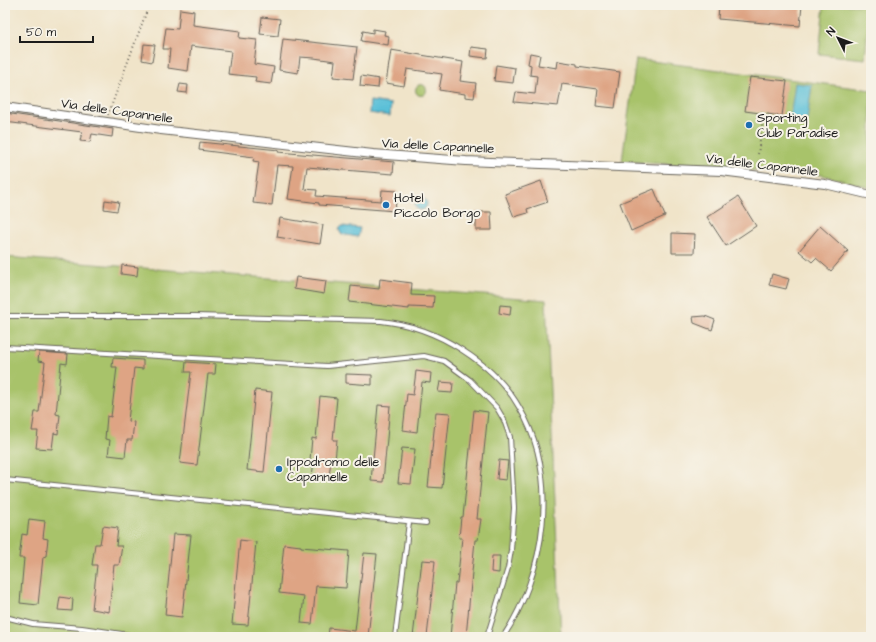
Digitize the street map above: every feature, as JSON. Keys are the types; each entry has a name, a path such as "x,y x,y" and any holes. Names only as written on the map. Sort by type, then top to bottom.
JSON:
{"street":[{"name":"Via delle Capannelle","path":"5,107 161,130 404,157 722,171 788,178 871,195"}],"lane":[{"path":"5,316 187,316 380,321 400,323 426,330 443,338 469,355 499,381 519,407 533,438 541,468 542,517 537,554 526,592 517,614 503,637"},
{"path":"5,347 327,366 424,356 438,359 451,365 465,376 494,404 504,420 510,437 514,508 511,550 505,577 487,637"},
{"path":"5,480 426,524"},
{"path":"395,637 409,522"},
{"path":"5,617 33,624 82,628 142,637"}],"path":[{"path":"105,122 149,5"},
{"path":"758,154 764,114"}],"green space":[{"path":"824,5 870,5 865,59 819,54"},
{"name":"Sporting Club Paradise","path":"636,59 871,90 871,188 822,175 622,161"},
{"path":"421,84 425,86 427,90 425,94 421,96 417,94 415,90 417,86"},
{"name":"Ippodromo delle Capannelle","path":"5,257 546,300 561,637 5,637"}],"water":[{"path":"795,83 812,85 807,120 790,118"},
{"path":"370,101 391,104 390,116 369,113"},
{"path":"423,198 426,199 426,209 419,210 416,209 415,202 416,199"},
{"path":"342,226 360,228 358,237 341,234 339,229"}],"building":[{"path":"719,5 802,5 800,26 718,19"},
{"path":"180,9 194,11 193,25 240,31 239,38 257,40 254,64 274,67 271,84 255,82 256,77 228,74 231,51 191,46 188,71 168,68 170,49 163,49 166,28 178,29"},
{"path":"262,17 280,19 278,36 260,34"},
{"path":"373,29 385,31 384,35 389,36 388,45 361,41 363,31 373,33"},
{"path":"283,39 357,47 353,79 333,77 335,61 314,58 300,57 298,73 279,70"},
{"path":"144,44 155,45 152,62 142,60"},
{"path":"471,47 488,49 487,58 470,56"},
{"path":"391,50 463,62 460,81 476,83 474,98 465,97 465,94 439,90 442,74 407,69 404,86 386,83"},
{"path":"530,53 540,55 538,65 557,68 558,61 577,64 577,66 620,72 615,108 596,106 598,89 562,84 558,106 514,102 516,92 535,94 537,76 530,75 531,65 528,64"},
{"path":"496,65 515,68 513,83 494,81"},
{"path":"361,76 379,79 378,88 360,86"},
{"path":"750,77 787,81 782,116 745,111"},
{"path":"180,84 188,85 187,93 178,92"},
{"path":"5,113 113,129 112,137 92,134 90,142 80,141 82,132 5,122"},
{"path":"200,142 279,150 278,152 394,162 393,174 307,167 304,189 317,190 316,196 381,201 382,190 397,191 395,211 319,205 319,203 288,199 293,166 277,165 272,205 253,203 259,162 253,161 254,157 199,150"},
{"path":"541,181 548,202 527,209 528,213 514,217 505,194"},
{"path":"654,189 665,216 631,231 620,203"},
{"path":"738,197 756,226 726,246 707,217"},
{"path":"105,200 119,202 117,211 104,209"},
{"path":"476,212 491,212 492,230 476,230"},
{"path":"280,218 323,225 320,244 277,237"},
{"path":"820,226 848,251 831,271 816,258 812,262 799,251"},
{"path":"672,233 695,234 694,253 672,253"},
{"path":"122,265 138,267 137,276 121,274"},
{"path":"772,274 789,279 786,289 769,285"},
{"path":"296,277 326,281 324,294 294,289"},
{"path":"380,279 412,283 411,295 434,296 433,308 409,307 409,309 349,302 351,286 379,289"},
{"path":"500,305 511,306 510,315 499,313"},
{"path":"705,316 715,320 712,330 694,323 693,317"},
{"path":"39,352 68,354 67,364 61,363 56,414 60,415 58,434 54,433 52,449 36,448 38,431 32,431 35,412 39,412 45,362 38,361"},
{"path":"113,358 143,360 143,369 134,368 128,421 134,422 132,440 127,440 125,457 108,455 110,440 105,439 107,416 111,417 117,367 112,367"},
{"path":"186,362 216,364 215,374 208,374 197,465 180,463 191,372 185,372"},
{"path":"416,371 431,373 430,383 422,382 417,432 403,430 407,394 413,395"},
{"path":"346,374 372,375 372,385 346,383"},
{"path":"440,382 453,383 452,393 438,392"},
{"path":"255,390 272,392 264,472 247,470"},
{"path":"320,396 337,398 333,440 337,440 335,461 331,460 329,477 312,476 314,461 310,460 312,438 316,439"},
{"path":"378,405 390,406 383,482 371,481"},
{"path":"474,410 488,412 477,519 481,519 478,540 475,540 466,637 450,637 455,583 457,583 462,538 459,538 461,517 463,517"},
{"path":"436,412 450,413 442,488 428,487"},
{"path":"402,448 415,449 411,484 398,483"},
{"path":"499,460 508,461 506,480 497,479"},
{"path":"29,519 45,521 43,538 48,539 46,556 43,557 38,605 20,603 24,558 19,558 22,534 27,535"},
{"path":"103,526 118,528 116,546 122,546 119,565 114,565 109,612 92,609 97,565 92,565 95,544 100,544"},
{"path":"173,534 191,535 182,617 165,615"},
{"path":"240,540 256,542 248,625 232,624"},
{"path":"284,544 349,551 346,588 316,586 312,624 301,623 304,596 279,593"},
{"path":"364,553 377,554 368,637 328,637 329,628 355,631"},
{"path":"492,556 500,556 499,573 491,572"},
{"path":"422,560 435,561 427,637 413,637"},
{"path":"60,597 73,599 72,611 58,610"}],"place":[{"name":"Sporting Club Paradise","path":"749,125"},
{"name":"Hotel Piccolo Borgo","path":"386,205"},
{"name":"Ippodromo delle Capannelle","path":"279,469"}]}
